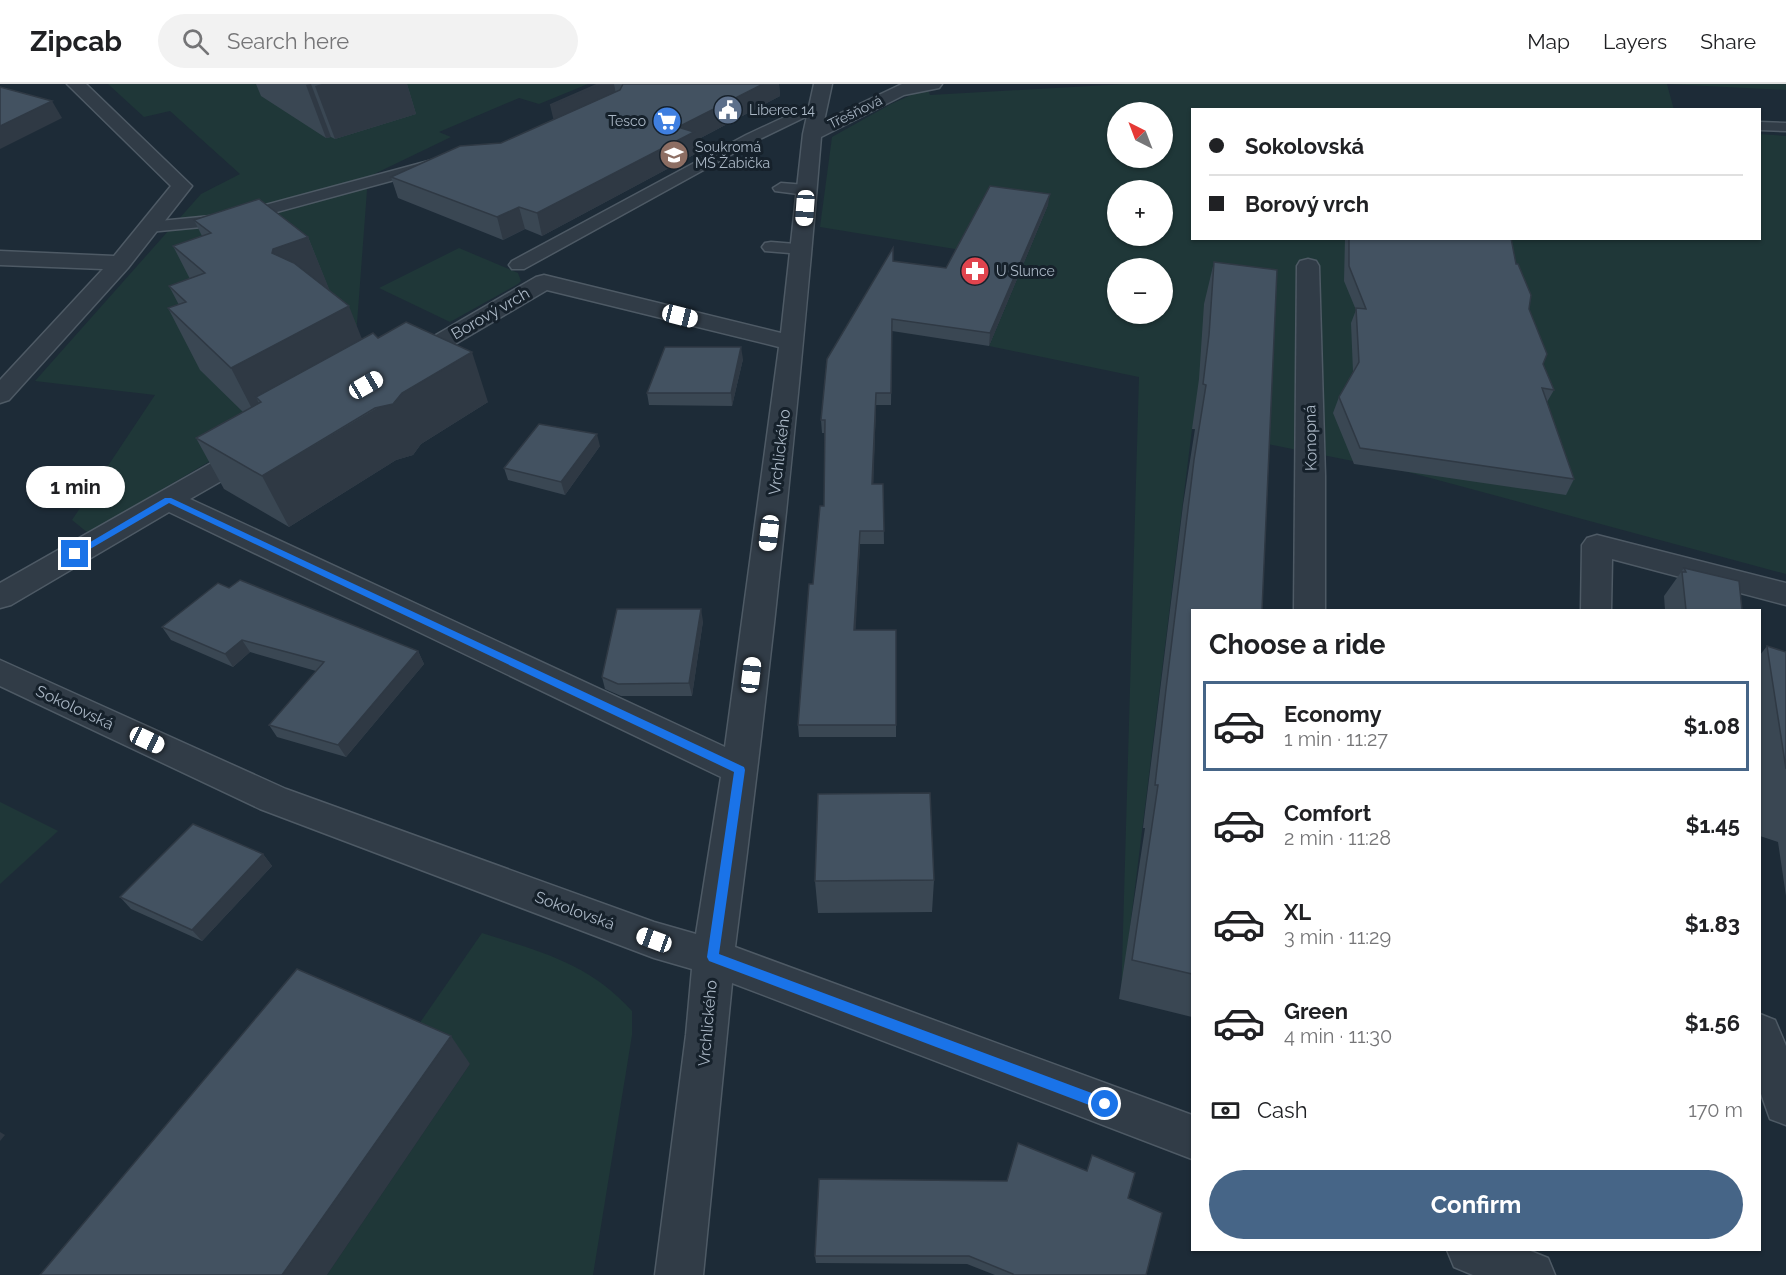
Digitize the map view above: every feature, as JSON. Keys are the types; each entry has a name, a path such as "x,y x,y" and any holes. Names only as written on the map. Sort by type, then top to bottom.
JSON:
{"street":[{"path":"0,394 120,264 182,186 76,84"},
{"name":"Vrchlického","path":"679,1275 707,1035 713,957 740,770 792,343 786,248 794,189 816,119 823,84"},
{"name":"Třešňová","path":"816,119 910,87 933,84"},
{"path":"0,258 120,264"},
{"name":"Konopná","path":"1308,266 1310,609"},
{"name":"Borový vrch","path":"386,374 544,282 792,343"},
{"path":"0,597 277,436"},
{"path":"168,500 740,770"},
{"path":"1596,609 1597,546 1786,594"},
{"name":"Sokolovská","path":"0,672 273,799 654,940 713,957 1191,1137"},
{"path":"1761,1037 1786,1103"},
{"path":"1473,1251 1531,1275"}],"lane":[{"path":"518,265 752,138 816,119"},
{"path":"1761,126 1786,127"},
{"path":"149,227 233,219 447,161"}],"green space":[{"path":"108,84 588,84 539,104 519,98 439,132 451,137 368,177 353,377 88,533 72,520 155,395 35,381 201,194 240,174 170,111 144,117"},
{"path":"1125,84 1667,84 1673,108 1191,108 1191,240 1761,240 1761,134 1786,136 1786,574 1408,472 1192,429 1121,1000 1139,377 989,346 1048,205 961,250 820,227 832,137 891,104 927,88 930,95"},
{"path":"1667,84 1786,84 1786,90"},
{"path":"459,248 518,273 521,281 450,322 379,288"},
{"path":"0,802 58,831 0,884"},
{"path":"482,933 544,953 581,970 599,981 632,1011 632,1035 593,1275 327,1275 470,1064 410,1037"}],"building":[{"path":"598,84 601,84 550,105"},
{"path":"623,84 763,84 678,127 694,132 537,213 519,207 497,217 391,177 460,146 501,143 620,90"},
{"path":"0,87 52,101 0,126"},
{"path":"990,186 1050,194 990,333 892,319 891,393 876,393 872,484 883,484 884,531 860,531 854,630 896,630 896,725 798,725 809,584 813,584 820,506 824,506 825,420 821,420 827,359 893,248 893,261 946,268"},
{"path":"259,199 308,237 273,249 272,253 294,263 349,306 231,368 168,308 186,302 169,286 205,273 173,246 211,233 194,220"},
{"path":"1349,240 1511,240 1516,264 1518,264 1531,295 1529,309 1547,354 1543,364 1554,390 1542,388 1574,479 1360,448 1339,397 1359,362 1356,308 1366,309 1349,266"},
{"path":"1214,262 1277,270 1262,609 1191,609 1191,974 1132,960 1158,785 1155,785 1194,460 1206,385 1203,384"},
{"path":"406,322 472,352 402,393 393,404 375,408 262,476 196,438 261,402 256,397 373,333 378,338"},
{"path":"665,347 741,347 731,393 647,393"},
{"path":"539,424 597,434 561,482 504,468"},
{"path":"1684,568 1739,581 1742,609 1686,609 1682,572 1686,572"},
{"path":"240,580 418,651 338,745 269,725 324,662 242,640 225,654 162,627 218,583 229,588"},
{"path":"617,609 701,609 689,683 618,684 602,677"},
{"path":"1767,646 1786,652 1786,769"},
{"path":"930,793 934,880 815,881 818,794"},
{"path":"193,824 263,854 192,930 120,897"},
{"path":"297,969 451,1036 282,1275 40,1275"},
{"path":"1018,1143 1087,1171 1092,1155 1135,1173 1128,1198 1162,1213 1146,1275 1013,1275 969,1256 815,1256 819,1179 1007,1181"}],"place":[{"name":"Liberec 14","path":"728,110"},
{"name":"Tesco","path":"667,121"},
{"name":"Soukromá MŠ Žabička","path":"674,155"},
{"name":"U Slunce","path":"975,271"}],"route":[{"path":"75,554 168,500 740,770 713,957 1105,1104"}]}
